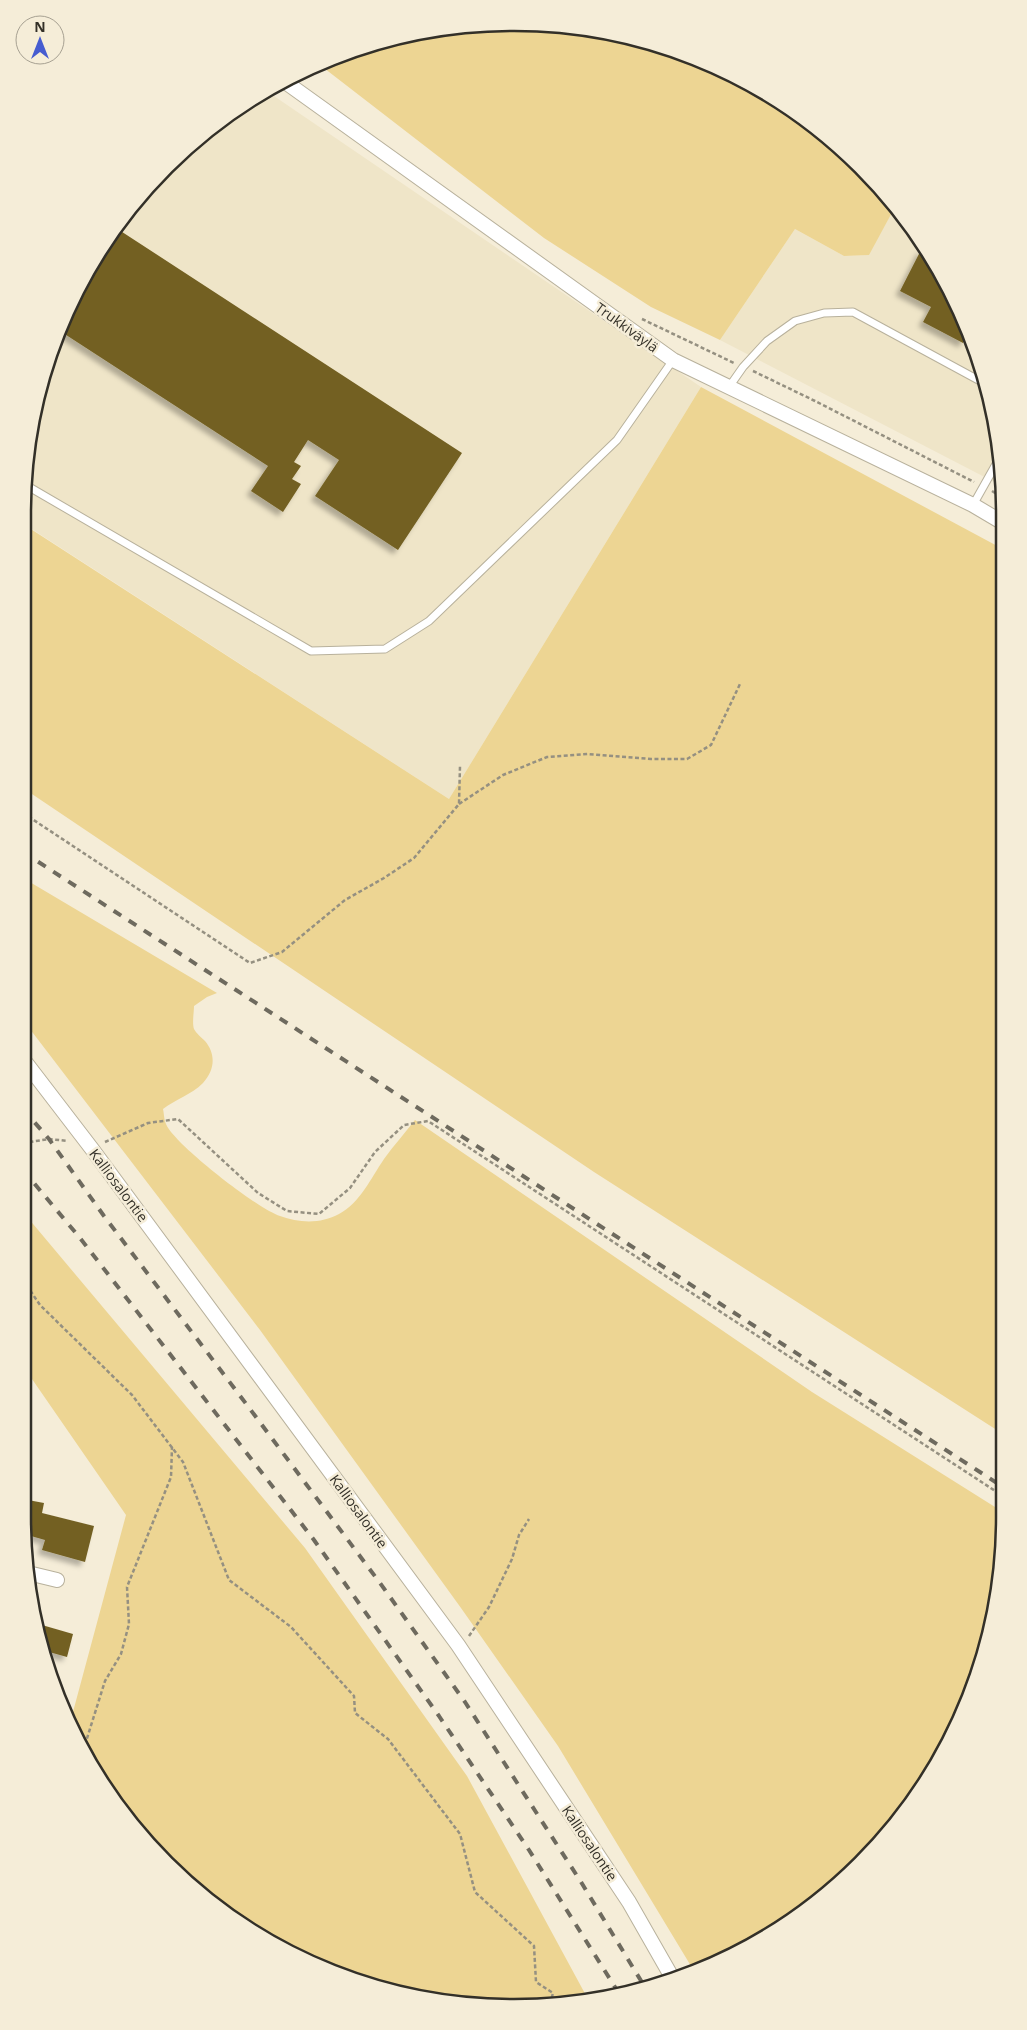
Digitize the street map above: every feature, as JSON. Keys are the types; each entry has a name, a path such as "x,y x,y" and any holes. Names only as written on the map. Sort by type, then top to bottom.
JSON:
{"street":[{"name":"Trukkiväylä","path":"291,86 673,360 973,505 996,519"},
{"name":"Kalliosalontie","path":"31,1069 92,1149 458,1645 629,1902 670,1973"},
{"path":"35,1575 57,1580"}],"lane":[{"path":"730,387 743,367 767,340 796,321 824,313 853,312 976,379"},
{"path":"32,489 311,651 385,649 429,621 617,440 673,360"},
{"path":"973,505 994,468"}],"path":[{"path":"640,318 815,401 995,493"},
{"path":"31,818 250,963 282,952 345,900 414,858 459,804 502,775 547,757 588,754 651,760 688,759 711,745 740,684"},
{"path":"459,804 460,766"},
{"path":"31,1142 49,1139 64,1140 92,1149 148,1123 178,1119 258,1193 287,1211 319,1214 350,1188 375,1152 404,1125 428,1121 996,1491"},
{"path":"31,1292 40,1305 132,1395 183,1462 230,1580 291,1627 354,1696 355,1713 388,1739 460,1834 475,1892 534,1946 536,1982 553,1993 552,1997"},
{"path":"86,1740 105,1681 123,1646 129,1624 127,1587 171,1477 172,1447"},
{"path":"458,1645 472,1634 489,1607 512,1559 519,1535 529,1519"}],"shaded area":[{"path":"514,31 576,35 638,48 669,57 727,81 781,113 807,131 855,172 891,214 869,255 844,256 795,229 720,340 651,307 544,238 326,69 389,48 451,35 482,32"},
{"path":"273,95 701,387 449,799 31,529 35,451 48,389 68,329 96,272 131,220 172,172 220,131"},
{"path":"891,214 931,272 959,329 979,389 992,451 995,482 720,340 795,229 844,256 868,255"},
{"path":"701,387 996,545 996,1430 594,1172 31,793 31,529 449,799"},
{"path":"31,883 217,993 194,1006 194,1029 211,1051 213,1062 210,1073 198,1087 163,1109 164,1119 172,1133 184,1146 236,1189 269,1211 295,1220 310,1221 325,1220 339,1214 359,1197 384,1159 415,1120 812,1392 996,1508 992,1579 979,1641 970,1672 946,1730 931,1758 896,1810 855,1858 807,1899 755,1934 690,1965 558,1746 461,1608 260,1330 31,1030"},
{"path":"31,1222 305,1548 467,1776 585,1993 545,1998 482,1998 419,1989 358,1973 300,1949 272,1934 220,1899 172,1858 131,1810 113,1784 96,1758 73,1712 126,1515 31,1378"}],"building":[{"path":"123,232 462,453 398,550 315,496 339,460 308,440 294,462 301,466 292,479 301,484 283,512 251,491 268,466 66,335 96,272"},
{"path":"919,254 946,300 963,343 923,322 931,307 900,291"},
{"path":"31,1501 44,1503 42,1513 94,1526 85,1562 42,1550 45,1540 32,1536"},
{"path":"44,1626 73,1634 67,1657 51,1653"}],"railway":[{"path":"31,857 996,1482"},
{"path":"31,1118 49,1139 104,1216 380,1583 465,1702 581,1882 641,1981"},
{"path":"31,1180 80,1238 314,1540 439,1716 529,1850 615,1987"}]}
